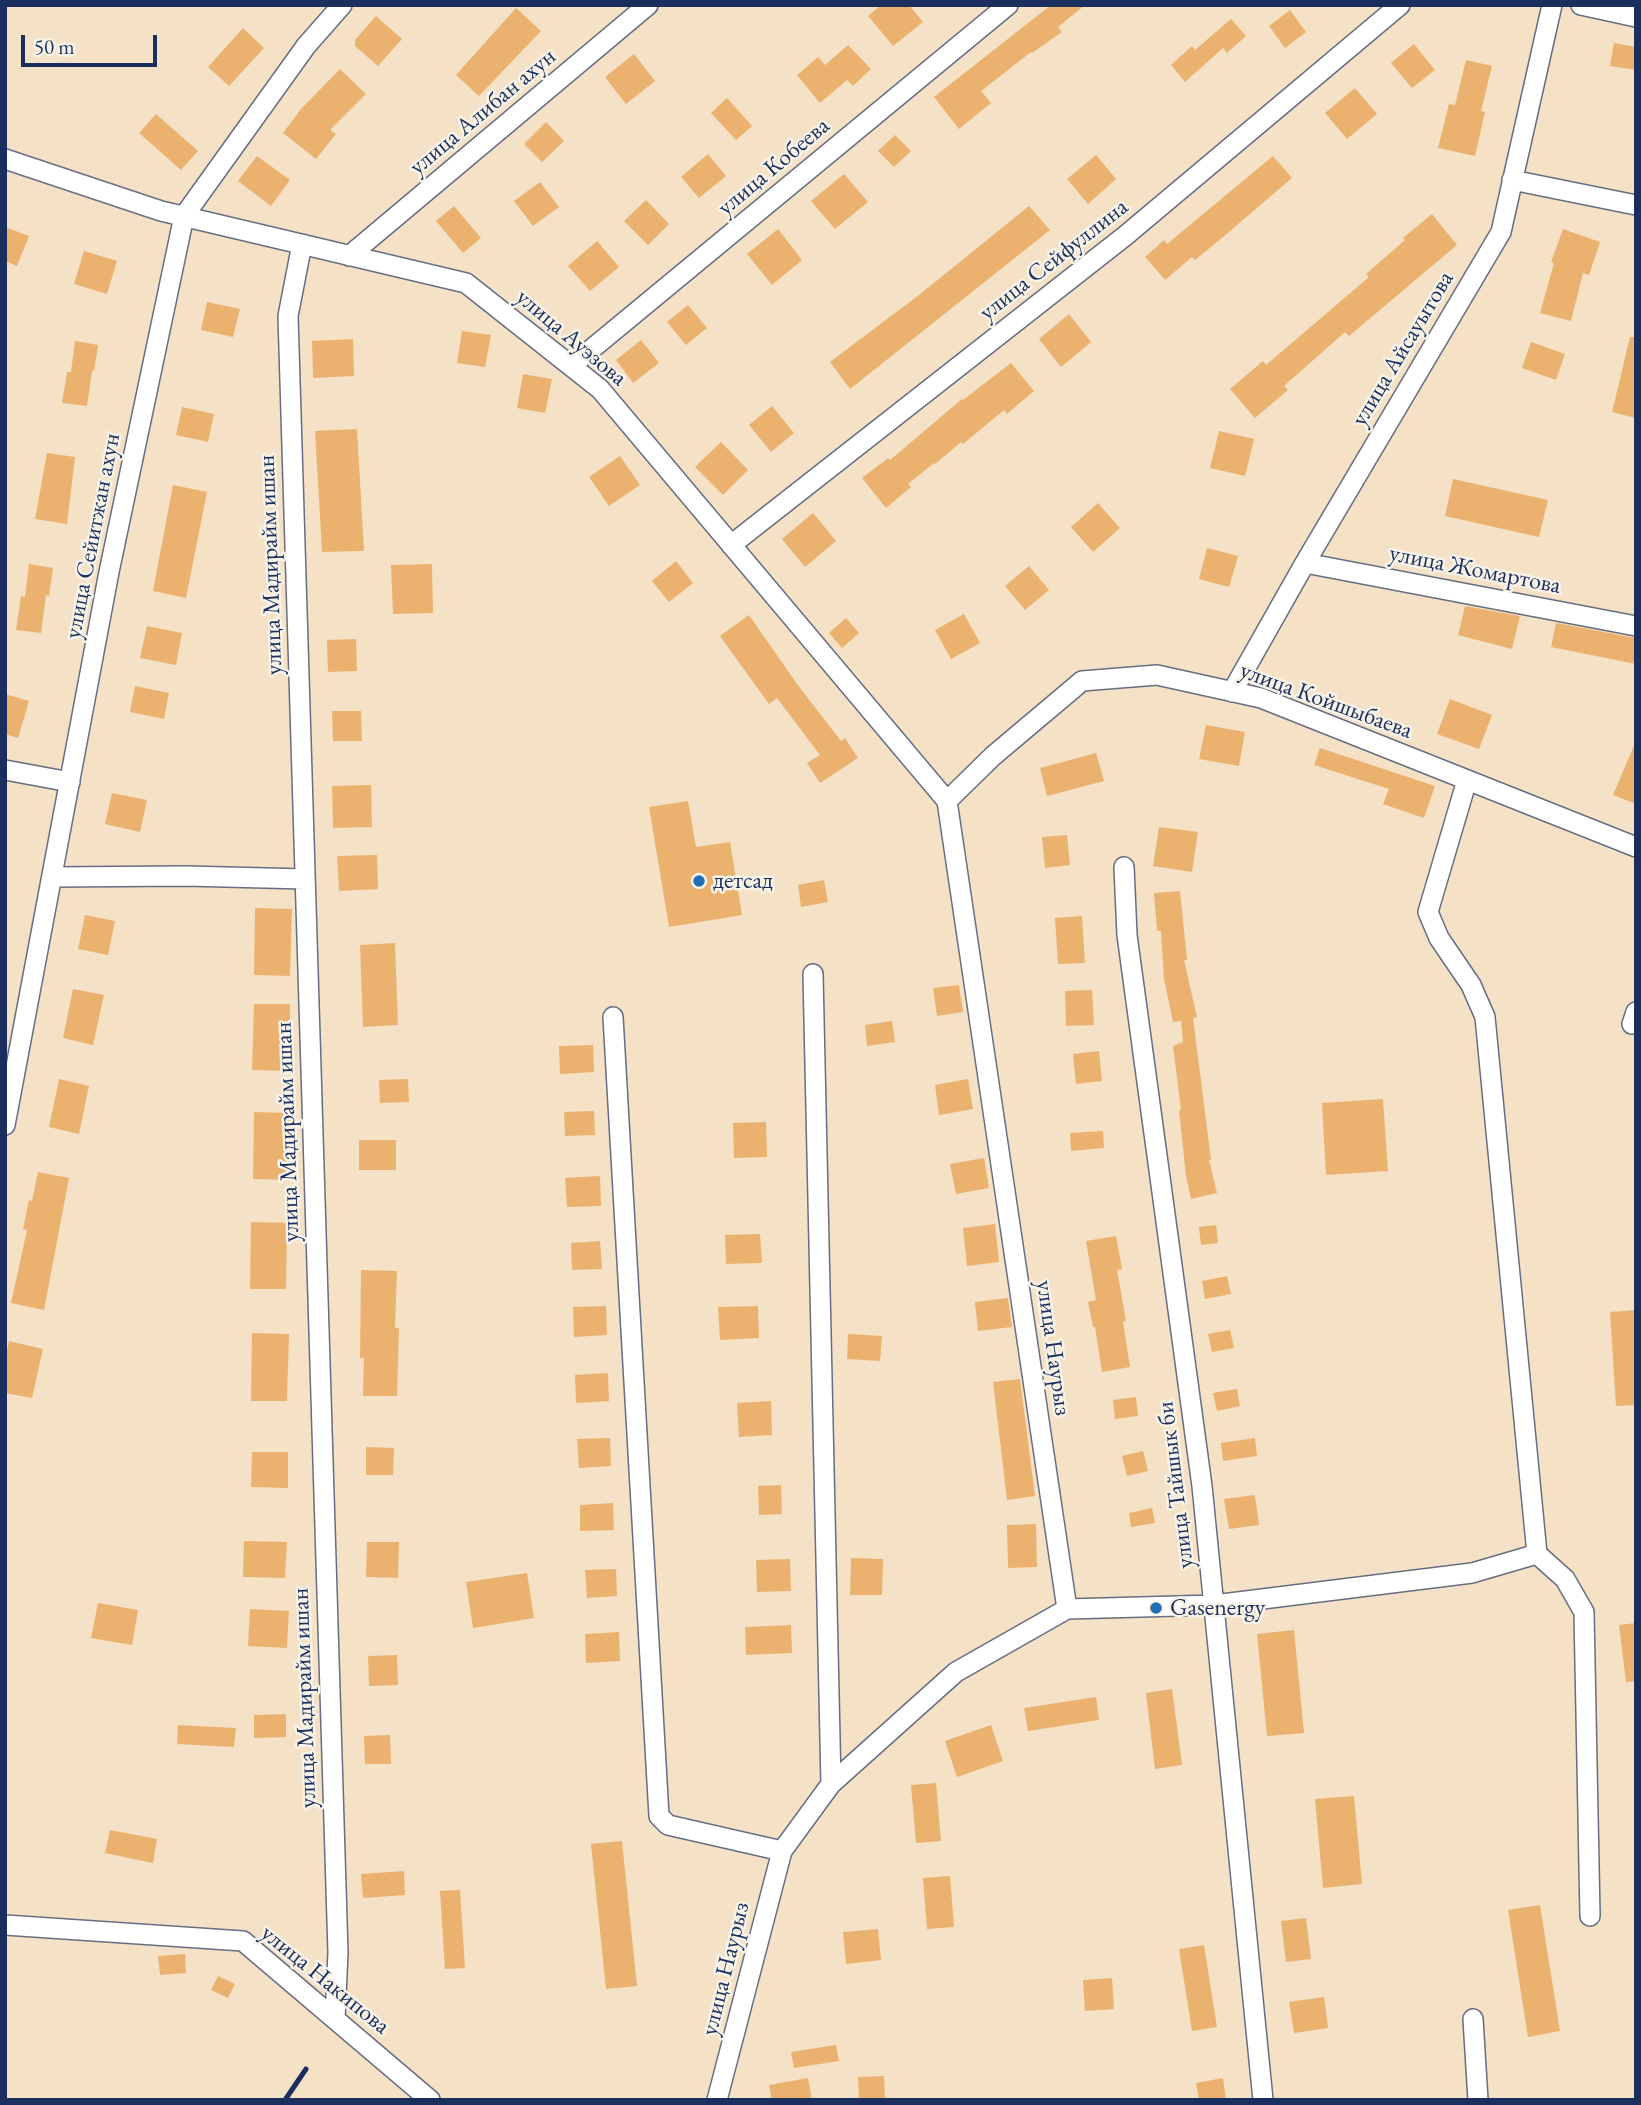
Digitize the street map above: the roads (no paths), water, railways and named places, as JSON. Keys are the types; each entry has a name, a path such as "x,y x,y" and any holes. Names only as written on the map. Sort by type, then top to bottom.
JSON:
{"street":[{"name":"улица Сейитжан ахун","path":"5,1125 109,572 184,216 306,46 342,5"},
{"name":"улица Алибан ахун","path":"349,256 648,5"},
{"name":"улица Кобеева","path":"571,366 1008,5"},
{"name":"улица Сейфуллина","path":"732,545 1125,236 1400,5"},
{"name":"улица Айсауытова","path":"1232,692 1501,232 1552,5"},
{"path":"1581,5 1636,17"},
{"name":"улица Ауэзова","path":"5,159 161,211 466,284 600,389 947,801"},
{"path":"1512,180 1636,205"},
{"name":"улица Мадирайм ишан","path":"302,244 288,316 338,1952 335,2019"},
{"name":"улица Жомартова","path":"1306,563 1636,625"},
{"name":"улица Койшыбаева","path":"947,801 993,756 1082,681 1157,675 1261,698 1636,847"},
{"path":"5,770 70,782"},
{"path":"1467,780 1428,912 1439,938 1471,985 1485,1017 1537,1554 1565,1579 1584,1612 1590,1916"},
{"name":"улица Наурыз","path":"717,2100 782,1851 831,1784 956,1672 1067,1609 947,801"},
{"name":"улица Тайшык би","path":"1124,867 1128,935 1202,1486 1263,2100"},
{"path":"52,877 305,879"},
{"path":"813,974 831,1784"},
{"path":"613,1017 659,1816 668,1825 782,1851"},
{"path":"1067,1609 1214,1605 1472,1573 1537,1554"},
{"name":"улица Накипова","path":"5,1925 243,1941 430,2100"},
{"path":"1473,2020 1478,2100"}],"railway":[{"path":"285,2100 306,2069"}],"place":[{"name":"детсад","path":"699,881"},
{"name":"Gasenergy","path":"1156,1608"}]}
